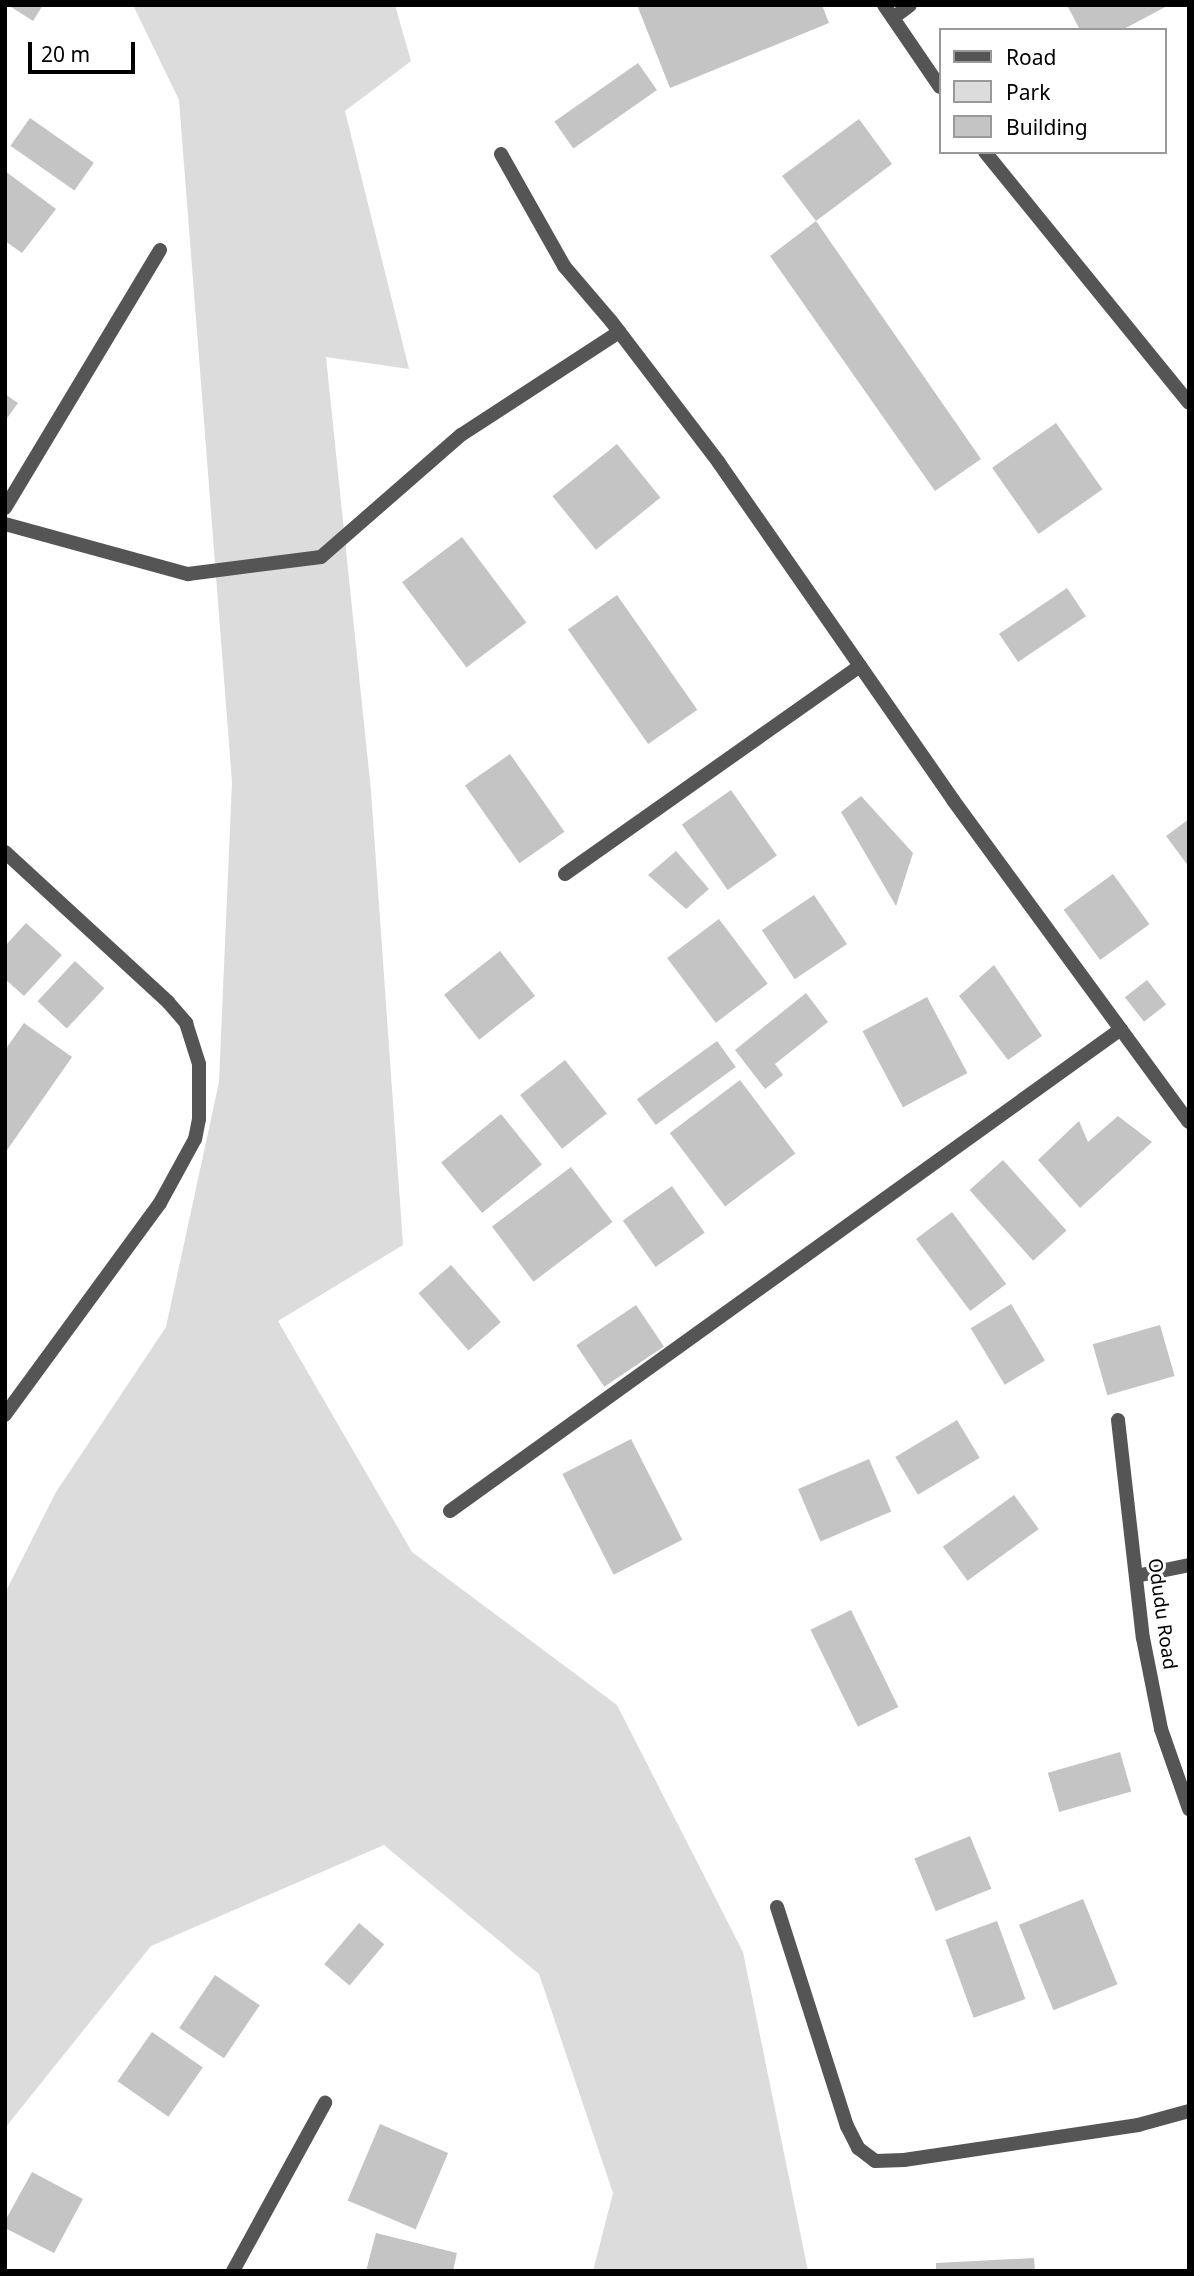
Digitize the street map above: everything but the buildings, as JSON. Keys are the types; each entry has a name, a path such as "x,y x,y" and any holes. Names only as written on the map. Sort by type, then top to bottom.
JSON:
{"street":[{"path":"884,5 939,86"},
{"path":"893,18 910,5"},
{"path":"501,154 564,266 619,332 719,463 860,666 1189,1122"},
{"path":"987,154 1189,403"},
{"path":"5,508 160,250"},
{"path":"5,524 188,574 321,557 461,435 619,332"},
{"path":"565,874 860,666"},
{"path":"5,852 168,1002 186,1023 200,1064 200,1092 195,1139 160,1203 5,1415"},
{"path":"450,1511 1121,1030"},
{"name":"Odudu Road","path":"1118,1420 1143,1638 1161,1728 1189,1809"},
{"path":"1136,1576 1189,1565"},
{"path":"778,1907 847,2126 858,2148 875,2161 904,2160 1138,2125 1189,2111"},
{"path":"233,2271 324,2103"}],"green space":[{"path":"133,5 395,5 411,61 345,111 409,369 326,357 371,791 403,1245 278,1321 412,1552 617,1705 743,1952 808,2271 593,2271 613,2193 539,1974 384,1845 151,1946 5,2128 5,1593 56,1492 166,1327 219,1082 232,782 179,100"}]}
